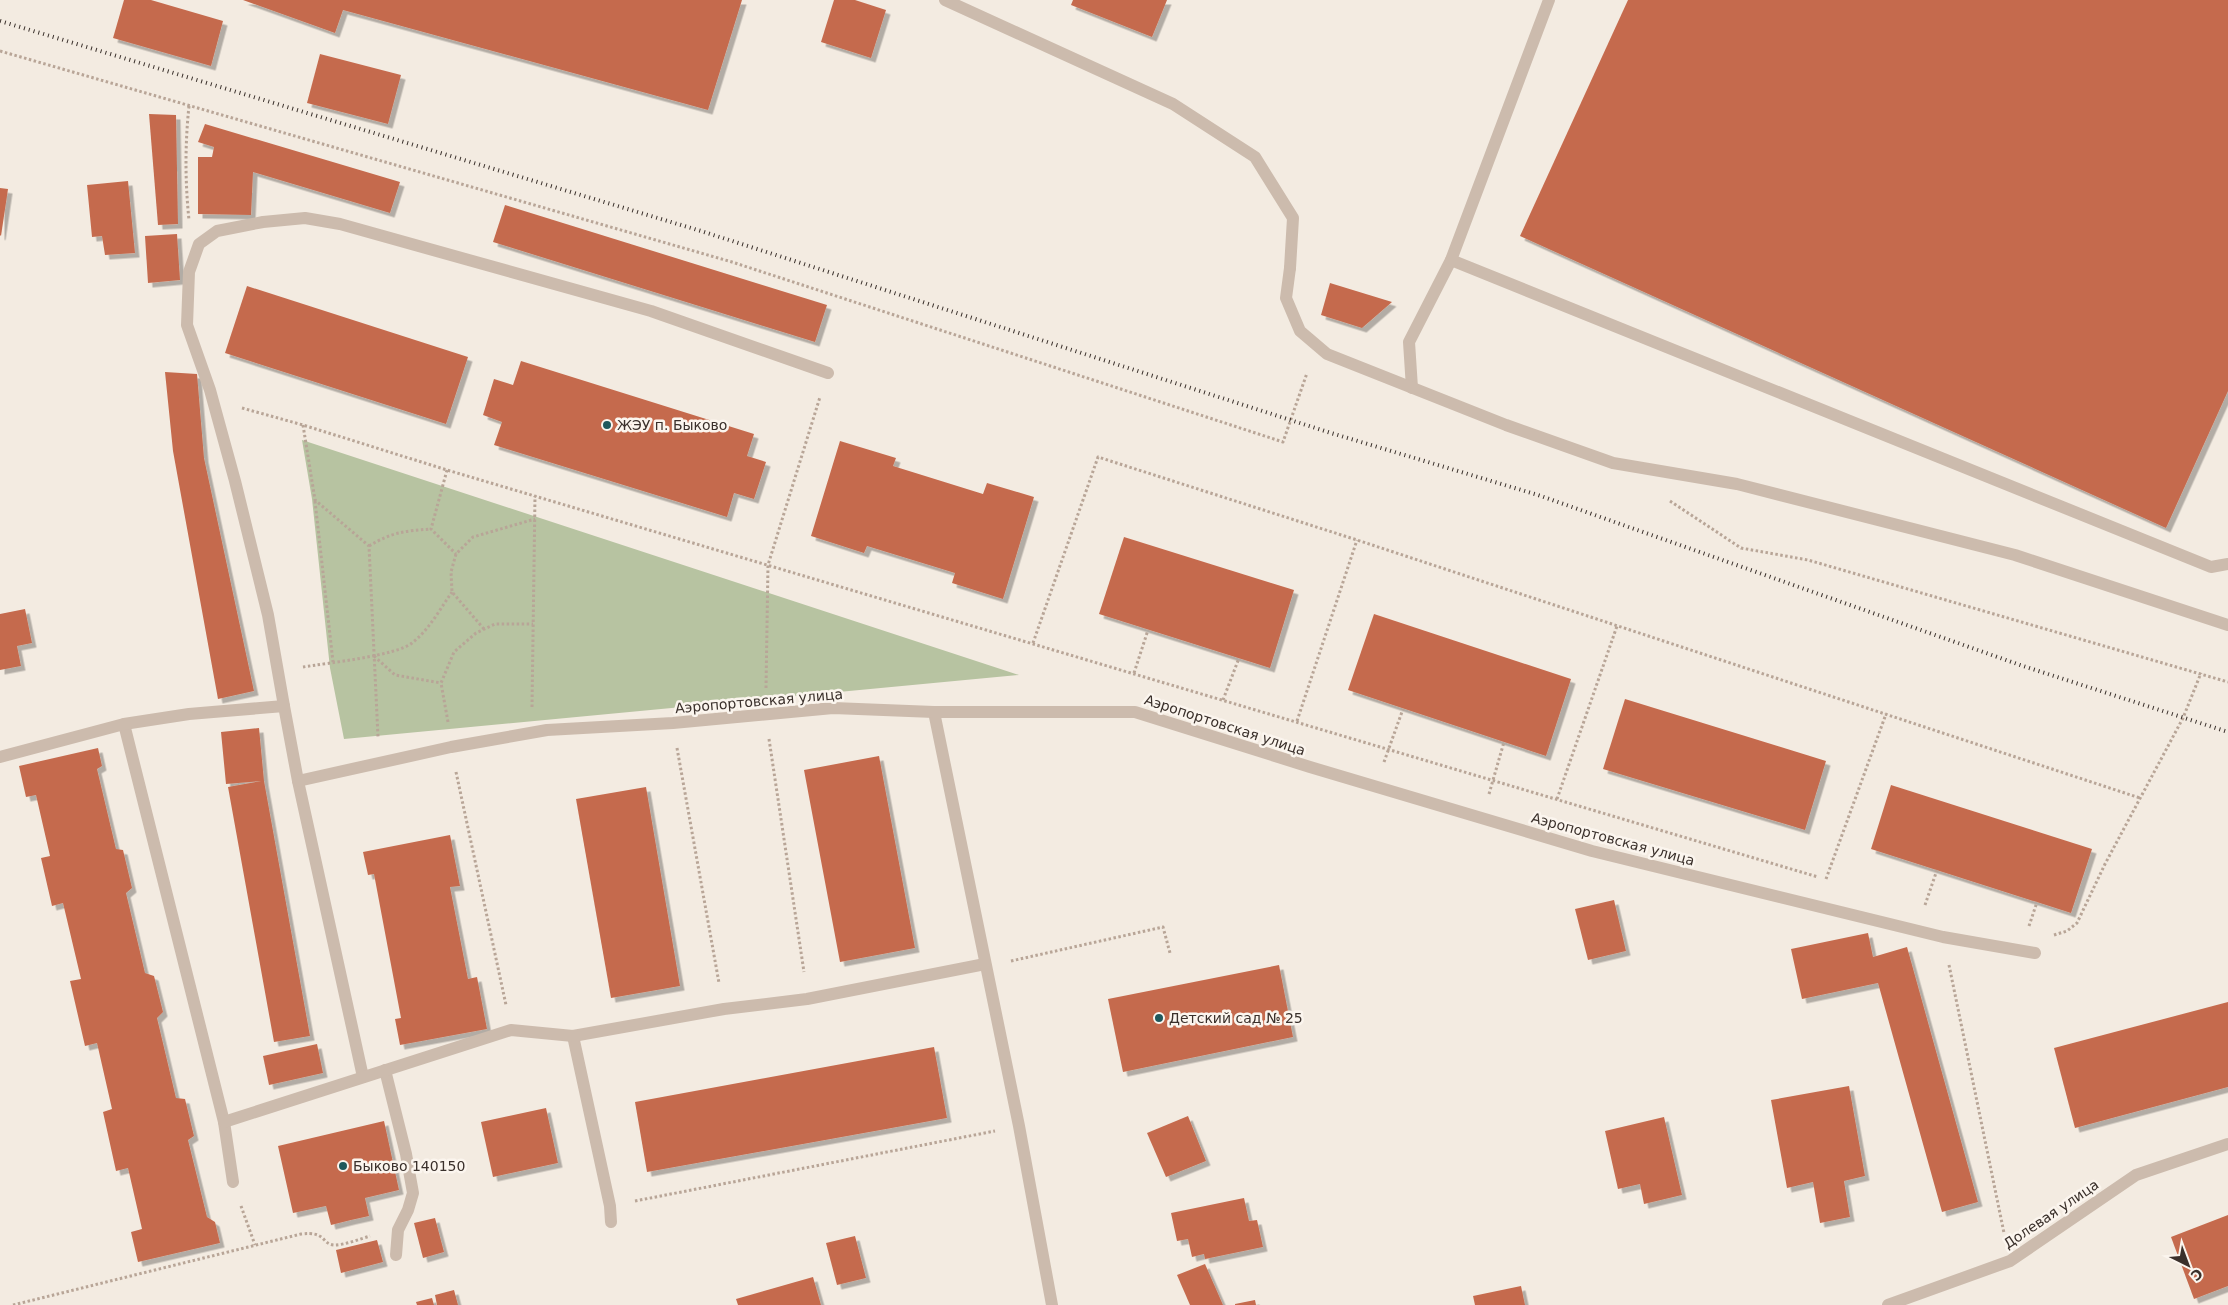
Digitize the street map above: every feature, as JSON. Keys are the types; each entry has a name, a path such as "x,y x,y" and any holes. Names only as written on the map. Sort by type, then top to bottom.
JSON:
{"street":[{"path":"945,0 1173,104 1255,157 1293,218 1286,298 1300,330 1327,354 1506,425 1613,463 1737,484 2015,555 2228,625"},
{"path":"1412,388 1409,342 1451,260 1549,0"},
{"path":"363,1077 298,781 268,615 212,400 187,325 189,272 199,244 216,231 263,222 305,218 340,224 651,311 828,372"},
{"path":"1451,260 2211,568 2228,564"},
{"path":"0,757 124,724 189,714 284,706"},
{"name":"Аэропортовская улица","path":"298,781 451,747 531,733 672,723 766,713 833,708 934,712 1135,712 1592,851 1916,931 2035,952"},
{"path":"934,712 1019,1126 1052,1305"},
{"path":"124,724 224,1122 233,1182"},
{"path":"224,1122 512,1030 573,1036 724,1009 808,999 985,964"},
{"path":"573,1036 610,1206 611,1222"},
{"path":"385,1070 406,1154 413,1193 408,1210 398,1230 396,1255"},
{"name":"Долевая улица","path":"1888,1305 2010,1261 2136,1175 2228,1144"}],"path":[{"path":"0,51 732,262 1283,442 1317,345"},
{"path":"188,106 185,144 186,190 189,220 199,244"},
{"path":"808,999 766,713 768,565 828,372"},
{"path":"212,400 303,425 447,470 1835,882"},
{"path":"303,425 315,500 333,662"},
{"path":"1033,643 1098,458 1357,540 2140,798"},
{"path":"431,529 447,470"},
{"path":"531,733 535,496"},
{"path":"315,500 369,546 378,739"},
{"path":"1669,500 1741,548 1808,560 2228,682"},
{"path":"278,670 374,656 410,644 433,620 452,592 451,572 456,554 472,537 535,518"},
{"path":"369,546 387,535 431,529 456,554"},
{"path":"1297,721 1357,540"},
{"path":"452,592 484,629"},
{"path":"449,728 440,683 454,652 476,632 495,624 533,624"},
{"path":"1557,799 1617,626"},
{"path":"1134,673 1148,630"},
{"path":"374,656 395,675 440,683"},
{"path":"1223,700 1239,658"},
{"path":"2051,936 2067,931 2077,923 2105,864 2183,718 2201,673"},
{"path":"1374,786 1403,709"},
{"path":"1826,879 1886,714"},
{"path":"672,723 724,1009"},
{"path":"1482,818 1504,742"},
{"path":"451,747 512,1030"},
{"path":"1916,931 1936,870"},
{"path":"985,964 1013,961 1163,927 1170,953"},
{"path":"1943,937 2010,1261"},
{"path":"610,1206 1019,1126"},
{"path":"233,1182 255,1246"},
{"path":"12,1305 313,1233 321,1235 328,1243 335,1245 398,1230"}],"green space":[{"path":"302,440 1019,675 344,739 330,668 312,499"}],"building":[{"path":"124,0 151,0 223,21 211,66 113,38"},
{"path":"243,0 742,0 708,110 343,10 335,33"},
{"path":"834,0 855,0 886,10 871,58 821,42"},
{"path":"1073,0 1167,0 1152,37 1071,5"},
{"path":"1628,0 2228,0 2228,391 2166,528 1520,236"},
{"path":"320,54 401,75 388,124 307,103"},
{"path":"149,114 176,115 178,224 158,225"},
{"path":"205,124 400,182 390,213 253,172 251,215 198,214 198,157 212,157 214,147 198,142"},
{"path":"128,181 135,253 105,255 102,236 92,237 87,185"},
{"path":"0,188 8,189 1,236 0,235"},
{"path":"505,205 827,305 815,342 493,242"},
{"path":"177,234 180,280 148,283 145,236"},
{"path":"1330,283 1392,302 1362,328 1321,315"},
{"path":"247,286 468,357 446,424 225,353"},
{"path":"521,361 754,434 747,456 766,462 754,499 734,493 727,517 494,445 502,422 483,415 494,379 513,385"},
{"path":"165,372 197,374 204,458 254,691 218,699 173,451"},
{"path":"840,441 896,458 893,466 983,494 987,483 1034,497 1003,599 952,583 955,573 867,546 864,553 811,536"},
{"path":"1124,537 1294,590 1270,668 1099,614"},
{"path":"25,609 32,643 17,646 21,666 0,670 0,614"},
{"path":"1374,614 1571,679 1546,756 1348,690"},
{"path":"1625,699 1826,761 1805,830 1603,769"},
{"path":"259,728 264,781 310,1036 274,1042 228,787 261,781 226,784 221,732"},
{"path":"98,748 102,766 97,769 116,849 123,850 132,888 126,893 145,973 154,976 163,1012 157,1018 176,1098 185,1099 194,1136 188,1140 207,1217 215,1222 220,1243 138,1262 131,1232 142,1229 128,1168 116,1171 103,1112 112,1109 97,1043 85,1046 70,981 81,979 63,903 52,906 41,858 50,856 36,795 26,797 19,766"},
{"path":"879,756 915,948 840,962 804,770"},
{"path":"1891,785 2092,849 2071,913 1871,849"},
{"path":"646,787 680,986 611,998 576,799"},
{"path":"450,835 460,886 450,887 468,979 477,977 487,1029 400,1045 395,1019 401,1018 374,874 368,875 363,852"},
{"path":"1614,900 1626,951 1588,960 1575,909"},
{"path":"1868,933 1873,957 1907,947 1978,1202 1942,1212 1878,983 1802,999 1791,949"},
{"path":"1279,965 1293,1037 1123,1072 1108,999"},
{"path":"2228,1002 2228,1087 2075,1128 2054,1048"},
{"path":"317,1044 323,1073 269,1085 263,1056"},
{"path":"934,1047 947,1118 647,1172 635,1102"},
{"path":"1849,1086 1865,1176 1844,1181 1850,1217 1820,1223 1813,1182 1787,1188 1771,1100"},
{"path":"546,1108 558,1163 493,1177 481,1122"},
{"path":"1188,1116 1206,1161 1166,1177 1147,1133"},
{"path":"1664,1117 1682,1195 1644,1204 1640,1184 1618,1189 1605,1131"},
{"path":"384,1121 399,1190 365,1198 369,1216 331,1225 326,1206 293,1213 278,1146"},
{"path":"1244,1198 1249,1221 1257,1220 1263,1247 1205,1259 1204,1254 1192,1257 1188,1239 1177,1241 1171,1213"},
{"path":"2228,1215 2228,1286 2194,1299 2171,1237"},
{"path":"435,1218 444,1252 423,1258 414,1223"},
{"path":"855,1236 866,1278 837,1285 826,1243"},
{"path":"377,1240 383,1262 341,1273 336,1250"},
{"path":"1205,1264 1223,1305 1190,1305 1177,1275"},
{"path":"813,1277 821,1305 738,1305 736,1299"},
{"path":"1521,1286 1525,1305 1475,1305 1473,1296"},
{"path":"454,1290 458,1305 437,1305 435,1295"},
{"path":"432,1298 434,1305 417,1305 416,1302"},
{"path":"1255,1300 1256,1305 1235,1305 1235,1304"}],"railway":[{"path":"0,21 701,231 1331,433 1538,495 2023,666 2228,732"}],"place":[{"name":"ЖЭУ п. Быково","path":"607,425"},
{"name":"Детский сад № 25","path":"1159,1018"},
{"name":"Быково 140150","path":"343,1166"}]}
